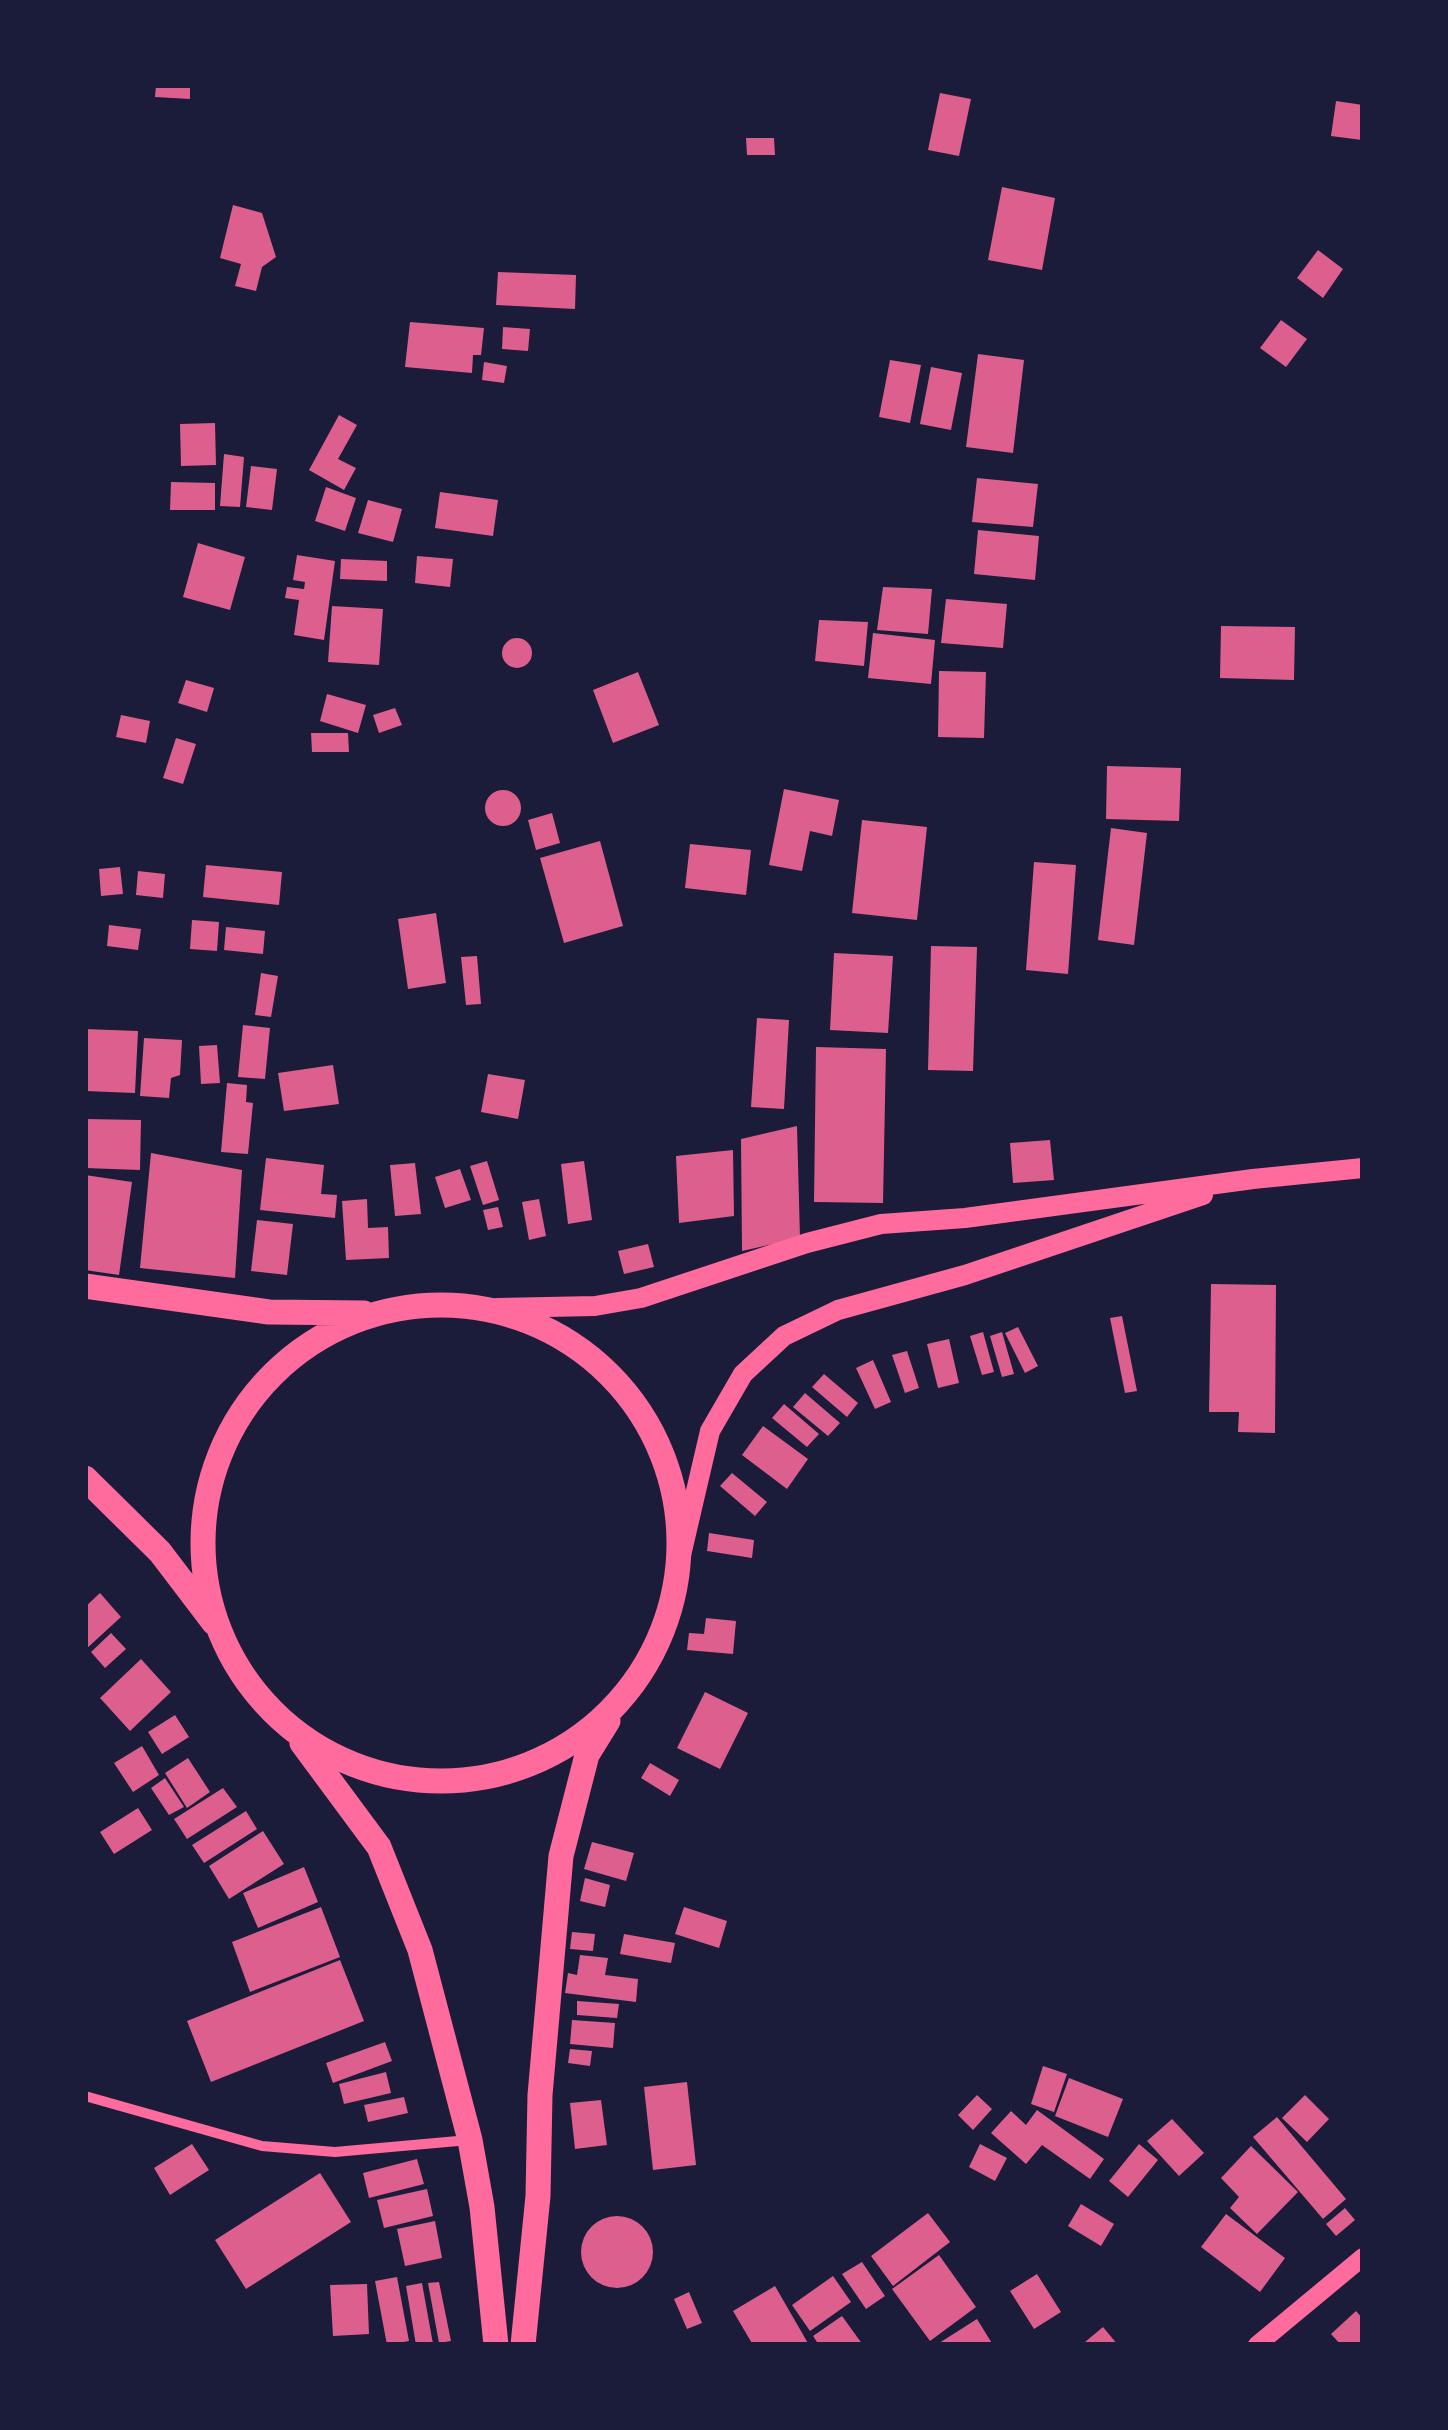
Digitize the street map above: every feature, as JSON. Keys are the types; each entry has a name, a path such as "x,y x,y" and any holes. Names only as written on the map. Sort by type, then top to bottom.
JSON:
{"main road":[{"path":"85,1286 268,1312 369,1313 431,1306 595,1306 641,1298 807,1242 881,1224 965,1218 1363,1168"},
{"path":"523,2345 538,2196 540,2094 561,1856 587,1756 657,1643 710,1431 744,1374 784,1336 838,1310 965,1276 1253,1179"},
{"path":"497,1308 562,1337 590,1356 626,1391 653,1434 670,1481 679,1530 675,1581"},
{"path":"220,1631 203,1556 211,1478 227,1443 244,1408 296,1352 369,1313"},
{"path":"85,1478 160,1552 220,1631 250,1686 294,1731 379,1847 420,1950 470,2140 482,2207 496,2345"},
{"path":"294,1731 346,1762 404,1779 464,1781 524,1767 577,1739 622,1697"}],"street":[{"path":"85,2096 262,2146 336,2152 470,2140"},
{"path":"1257,2345 1363,2257"}],"building":[{"path":"156,85 190,85 190,99 155,97"},
{"path":"940,93 971,99 959,156 928,150"},
{"path":"1336,101 1363,105 1362,140 1331,136"},
{"path":"746,138 774,138 775,155 747,155"},
{"path":"1002,187 1055,198 1042,270 988,260"},
{"path":"233,205 262,213 276,257 262,267 256,291 235,286 241,264 220,258"},
{"path":"1318,250 1343,269 1323,298 1297,278"},
{"path":"498,272 576,275 575,309 496,305"},
{"path":"1281,320 1307,339 1286,367 1260,348"},
{"path":"410,322 484,328 481,355 473,355 472,373 405,367"},
{"path":"503,327 530,329 528,351 502,349"},
{"path":"978,354 1024,360 1013,453 966,447"},
{"path":"890,360 921,365 910,423 879,417"},
{"path":"484,362 507,366 504,383 482,380"},
{"path":"931,367 962,373 951,430 920,424"},
{"path":"339,415 357,425 338,459 356,468 344,490 309,470"},
{"path":"215,423 216,465 181,466 180,424"},
{"path":"224,454 244,457 240,507 220,506"},
{"path":"251,466 277,469 272,510 246,507"},
{"path":"977,478 1038,484 1033,527 972,522"},
{"path":"171,482 215,483 215,510 170,510"},
{"path":"326,487 356,498 345,531 315,521"},
{"path":"440,492 498,500 493,536 435,528"},
{"path":"368,500 402,509 393,542 358,533"},
{"path":"978,530 1039,536 1035,580 974,574"},
{"path":"198,543 245,557 230,610 183,597"},
{"path":"297,555 335,561 324,640 294,635 299,600 285,598 287,587 304,589 305,582 293,580"},
{"path":"417,556 453,559 450,587 415,583"},
{"path":"341,559 387,561 387,581 340,579"},
{"path":"883,587 932,589 928,634 877,630"},
{"path":"946,599 1007,604 1003,648 941,643"},
{"path":"332,606 383,609 379,665 328,662"},
{"path":"819,620 868,622 864,666 815,661"},
{"path":"1221,626 1295,627 1294,680 1220,678"},
{"path":"873,633 935,640 931,684 868,678"},
{"path":"517,638 531,647 532,653 523,667 517,668 503,659 502,653 511,639"},
{"path":"939,671 986,672 984,738 938,737"},
{"path":"638,672 659,725 613,743 593,690"},
{"path":"186,680 214,688 207,712 178,703"},
{"path":"327,694 366,705 358,733 320,721"},
{"path":"395,708 402,725 379,733 373,715"},
{"path":"121,715 150,721 146,743 116,737"},
{"path":"311,733 348,733 349,752 312,752"},
{"path":"176,738 196,744 183,784 163,778"},
{"path":"1107,766 1181,768 1179,821 1106,819"},
{"path":"784,789 839,800 832,836 810,831 802,871 769,865"},
{"path":"503,790 516,795 521,808 516,821 503,826 490,821 485,808 490,795"},
{"path":"552,813 560,843 536,850 528,820"},
{"path":"862,820 927,827 917,920 852,913"},
{"path":"1111,828 1147,833 1134,945 1098,940"},
{"path":"600,841 623,926 564,943 540,858"},
{"path":"690,844 751,850 746,895 685,888"},
{"path":"1034,862 1076,865 1068,974 1026,970"},
{"path":"206,865 282,872 279,905 203,897"},
{"path":"120,867 123,894 101,896 99,869"},
{"path":"138,871 165,874 163,898 136,895"},
{"path":"436,913 446,983 408,989 398,919"},
{"path":"192,920 219,922 217,951 190,949"},
{"path":"109,925 141,929 138,950 107,946"},
{"path":"226,927 265,931 263,954 224,950"},
{"path":"931,946 977,947 973,1071 928,1070"},
{"path":"834,953 893,956 888,1033 830,1030"},
{"path":"477,956 481,1004 466,1005 461,957"},
{"path":"261,973 278,976 271,1017 255,1015"},
{"path":"757,1018 789,1020 784,1109 751,1107"},
{"path":"243,1025 270,1028 265,1079 238,1077"},
{"path":"85,1029 138,1031 135,1093 85,1091"},
{"path":"144,1038 182,1040 180,1075 171,1078 169,1098 140,1096"},
{"path":"217,1045 220,1083 201,1084 199,1046"},
{"path":"816,1047 886,1049 883,1203 814,1202"},
{"path":"333,1065 339,1104 284,1111 278,1073"},
{"path":"488,1074 525,1080 518,1119 481,1112"},
{"path":"227,1083 247,1085 246,1102 253,1103 248,1154 221,1152"},
{"path":"85,1119 141,1120 140,1170 85,1168"},
{"path":"797,1126 800,1238 742,1251 741,1139"},
{"path":"1050,1140 1054,1180 1013,1183 1010,1143"},
{"path":"733,1150 734,1216 679,1223 676,1156"},
{"path":"151,1153 242,1170 235,1278 140,1268"},
{"path":"266,1158 324,1165 321,1194 337,1195 335,1218 260,1210"},
{"path":"487,1161 499,1200 483,1205 470,1166"},
{"path":"584,1161 592,1220 568,1224 561,1164"},
{"path":"415,1163 421,1214 395,1216 390,1165"},
{"path":"460,1169 471,1200 445,1208 435,1177"},
{"path":"85,1175 132,1182 119,1275 85,1270"},
{"path":"367,1199 368,1228 388,1227 389,1258 346,1260 342,1201"},
{"path":"539,1199 546,1236 529,1240 522,1202"},
{"path":"498,1207 503,1227 488,1230 483,1210"},
{"path":"257,1220 293,1224 287,1275 251,1271"},
{"path":"648,1244 654,1267 624,1274 618,1251"},
{"path":"1211,1284 1276,1285 1275,1433 1238,1432 1239,1412 1209,1412"},
{"path":"1122,1316 1137,1391 1125,1393 1110,1318"},
{"path":"1018,1327 1038,1366 1025,1373 1005,1333"},
{"path":"983,1332 994,1372 982,1375 970,1336"},
{"path":"1002,1332 1014,1374 1002,1377 990,1336"},
{"path":"949,1339 959,1383 938,1388 927,1344"},
{"path":"907,1351 919,1388 905,1393 892,1355"},
{"path":"873,1360 891,1402 875,1409 856,1368"},
{"path":"824,1374 858,1403 847,1417 812,1387"},
{"path":"805,1393 840,1423 828,1436 793,1407"},
{"path":"784,1404 819,1434 807,1447 772,1418"},
{"path":"763,1426 808,1459 787,1489 742,1455"},
{"path":"732,1473 767,1502 755,1516 720,1486"},
{"path":"709,1533 754,1540 752,1558 707,1551"},
{"path":"100,1593 121,1617 85,1650 85,1607"},
{"path":"706,1618 736,1621 733,1654 687,1650 689,1633 704,1634"},
{"path":"111,1633 126,1649 105,1668 91,1652"},
{"path":"141,1659 171,1692 130,1731 100,1698"},
{"path":"705,1692 748,1713 720,1769 677,1748"},
{"path":"175,1715 189,1737 162,1754 148,1732"},
{"path":"142,1746 159,1775 133,1792 114,1763"},
{"path":"188,1758 210,1792 187,1808 165,1773"},
{"path":"650,1763 679,1780 670,1796 641,1778"},
{"path":"165,1778 184,1807 169,1815 151,1788"},
{"path":"223,1788 237,1807 187,1839 174,1819"},
{"path":"138,1808 152,1830 114,1854 100,1832"},
{"path":"246,1811 257,1829 204,1863 192,1845"},
{"path":"263,1831 284,1864 229,1899 209,1866"},
{"path":"592,1842 634,1853 626,1881 584,1869"},
{"path":"304,1867 318,1902 258,1928 243,1893"},
{"path":"585,1878 610,1885 605,1907 580,1901"},
{"path":"321,1907 340,1957 250,1992 232,1942"},
{"path":"684,1907 727,1921 719,1948 675,1934"},
{"path":"572,1932 595,1934 593,1951 570,1949"},
{"path":"624,1934 675,1943 671,1963 620,1954"},
{"path":"580,1955 608,1958 605,1975 638,1979 636,2002 565,1993 568,1973 577,1975"},
{"path":"340,1960 364,2021 211,2082 187,2021"},
{"path":"577,2001 619,2004 617,2018 577,2015"},
{"path":"572,2020 615,2023 613,2048 570,2044"},
{"path":"385,2042 392,2061 333,2083 326,2063"},
{"path":"570,2049 592,2051 590,2066 568,2063"},
{"path":"1043,2066 1067,2074 1054,2112 1031,2104"},
{"path":"386,2072 391,2093 344,2104 339,2084"},
{"path":"1069,2078 1123,2099 1108,2137 1055,2116"},
{"path":"687,2082 696,2165 653,2170 644,2087"},
{"path":"977,2095 992,2109 973,2130 958,2115"},
{"path":"1305,2095 1329,2119 1307,2142 1282,2118"},
{"path":"404,2097 408,2113 368,2122 364,2105"},
{"path":"601,2100 607,2145 575,2149 570,2103"},
{"path":"1037,2110 1104,2159 1090,2179 1042,2145 1026,2164 991,2133 1011,2111 1026,2125"},
{"path":"1277,2117 1346,2199 1323,2219 1253,2137"},
{"path":"1172,2119 1204,2153 1179,2176 1147,2141"},
{"path":"192,2144 209,2170 170,2195 154,2168"},
{"path":"980,2144 1007,2158 995,2181 969,2167"},
{"path":"1139,2144 1158,2160 1128,2197 1109,2181"},
{"path":"1251,2146 1298,2192 1257,2234 1230,2208 1239,2197 1221,2178"},
{"path":"417,2159 424,2184 369,2198 363,2173"},
{"path":"320,2173 351,2222 246,2289 215,2240"},
{"path":"427,2189 433,2216 384,2228 377,2200"},
{"path":"1081,2204 1114,2224 1101,2246 1068,2226"},
{"path":"1345,2208 1355,2220 1336,2236 1326,2224"},
{"path":"928,2213 950,2242 893,2286 871,2256"},
{"path":"1226,2214 1285,2258 1260,2292 1201,2247"},
{"path":"617,2216 631,2218 643,2226 651,2238 651,2266 643,2278 631,2286 617,2288 603,2286 591,2278 583,2266 581,2252 583,2238 591,2226 603,2218"},
{"path":"435,2221 442,2258 405,2266 397,2229"},
{"path":"939,2255 976,2307 930,2341 892,2289"},
{"path":"862,2262 885,2296 866,2309 842,2274"},
{"path":"1037,2274 1061,2312 1034,2329 1010,2291"},
{"path":"833,2276 851,2302 810,2331 792,2305"},
{"path":"397,2277 409,2341 387,2345 375,2281"},
{"path":"439,2282 451,2341 439,2343 428,2283"},
{"path":"422,2283 433,2344 416,2345 406,2286"},
{"path":"367,2284 369,2334 333,2336 330,2285"},
{"path":"775,2286 809,2345 753,2345 733,2311"},
{"path":"689,2292 702,2323 687,2329 674,2299"},
{"path":"1356,2311 1363,2319 1363,2345 1341,2345 1331,2334"},
{"path":"842,2316 863,2345 819,2345 813,2336"},
{"path":"977,2319 993,2345 936,2345"},
{"path":"1103,2327 1118,2345 1087,2345 1085,2342"}]}
